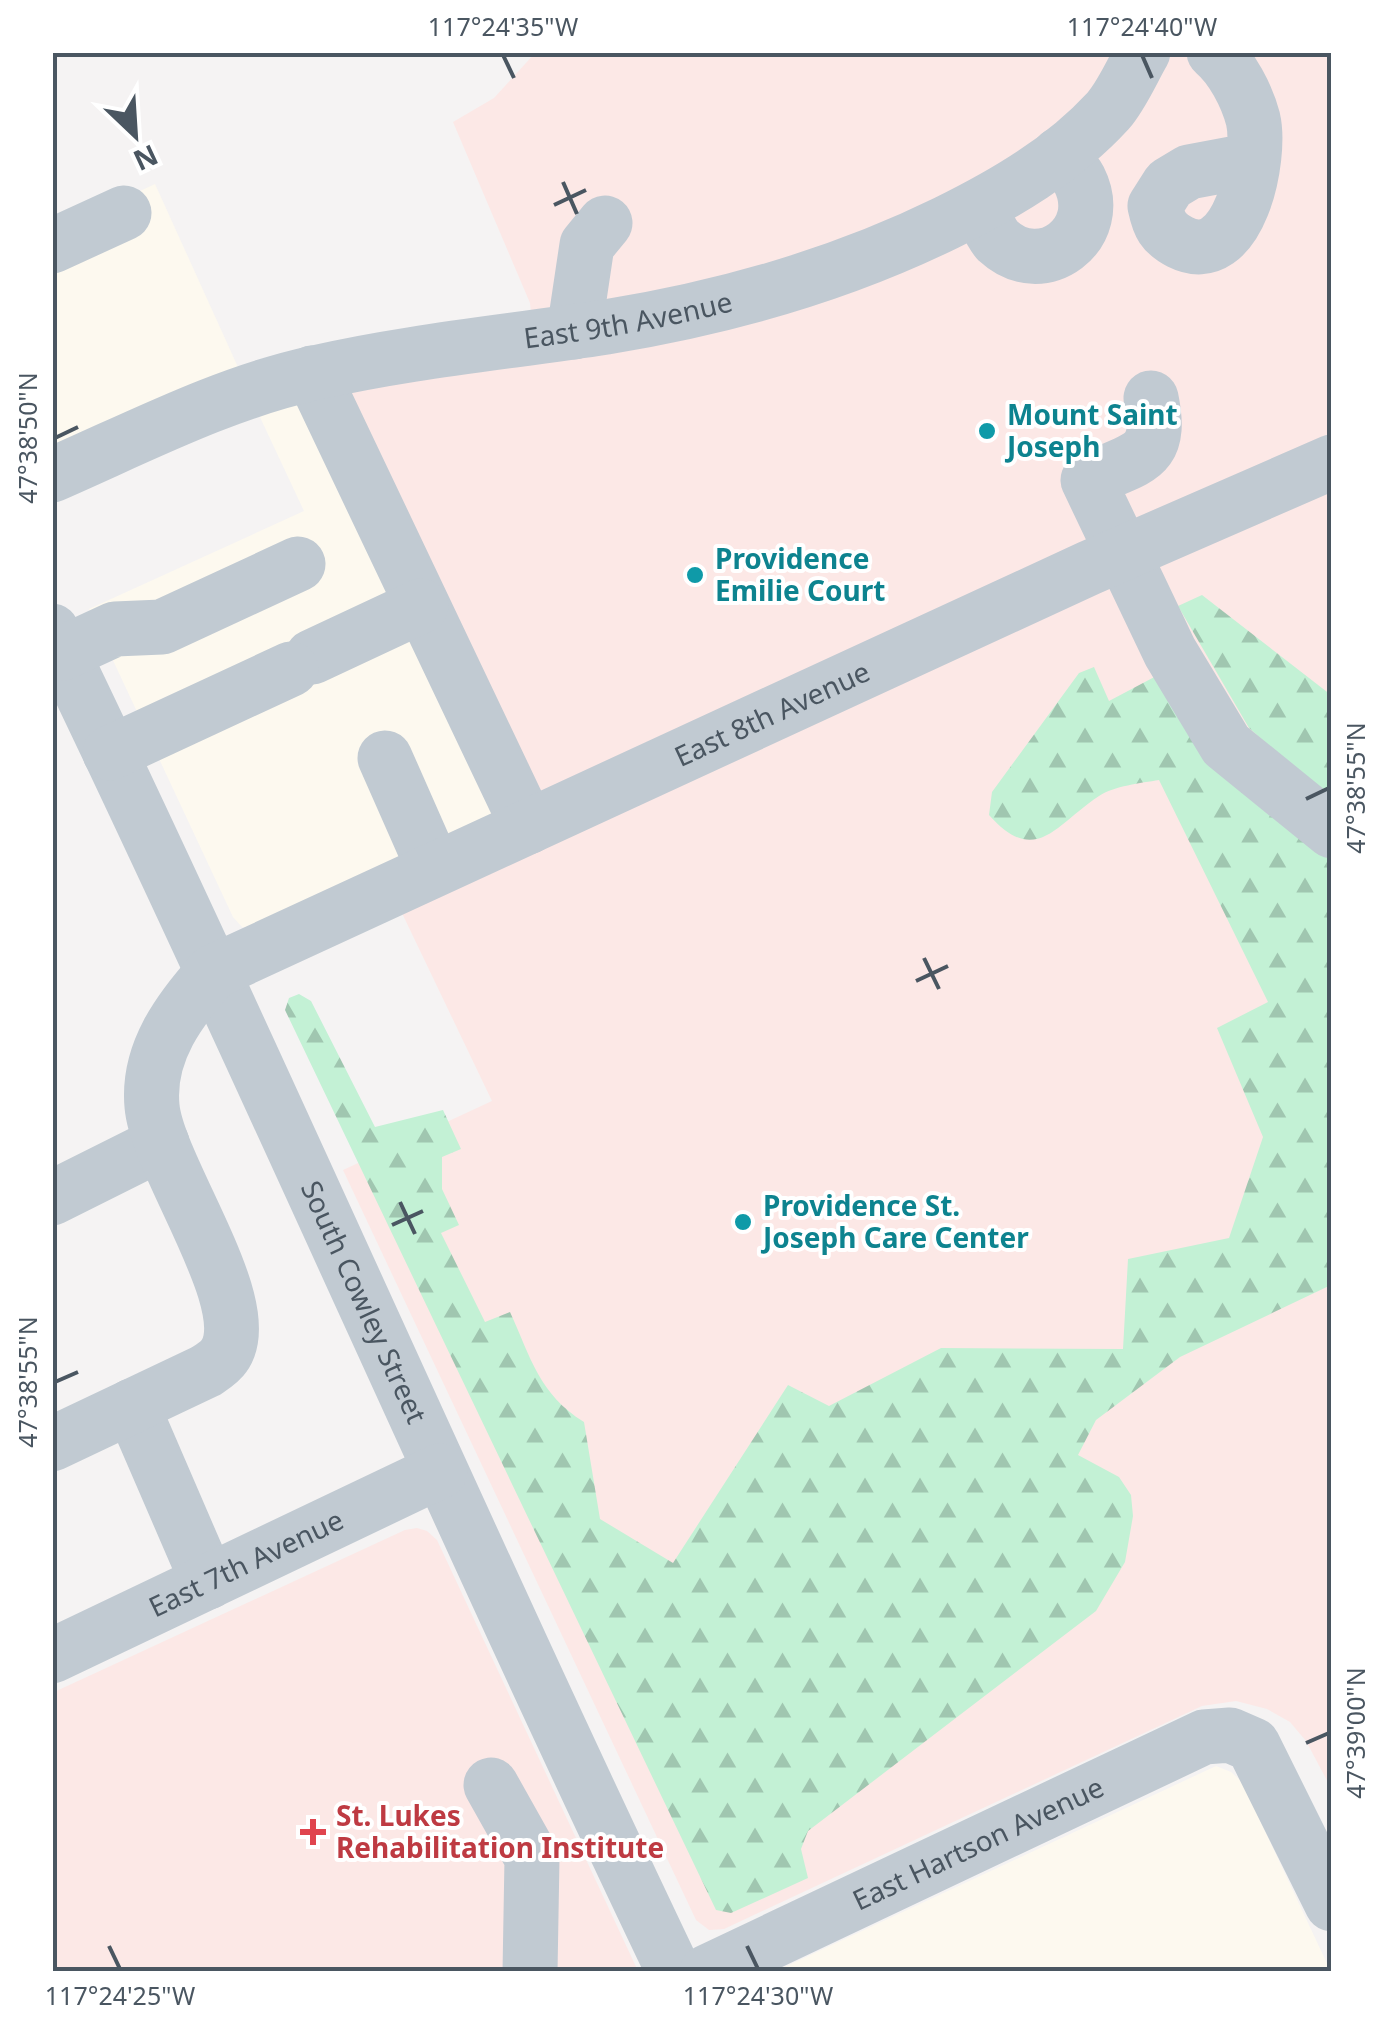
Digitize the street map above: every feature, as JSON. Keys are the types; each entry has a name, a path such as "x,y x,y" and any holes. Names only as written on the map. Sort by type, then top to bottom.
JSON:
{"street":[{"name":"East 9th Avenue","path":"52,475 240,395 312,373 586,330 732,301 834,270 919,236 998,198 1059,154 1110,109 1143,52"},
{"path":"1214,52 1241,90 1254,121 1254,160"},
{"path":"979,207 996,239 1014,252 1041,256 1067,248 1084,226 1085,199 1078,179 1059,154"},
{"path":"52,246 124,213"},
{"path":"312,373 528,826"},
{"path":"1152,398 1158,427 1154,444 1142,455 1088,480 1170,652 1226,744 1332,830"},
{"name":"East 8th Avenue","path":"213,972 1122,553 1332,462"},
{"path":"58,642 115,629 162,627 298,564"},
{"path":"110,753 421,606"},
{"name":"South Cowley Street","path":"58,642 674,1972"},
{"path":"385,758 434,869"},
{"path":"52,1444 206,1371 224,1358 229,1344 232,1320 227,1292 162,1143 152,1108 152,1082 160,1051 179,1010 213,972"},
{"path":"52,1198 162,1143"},
{"path":"132,1406 208,1582"},
{"name":"East 7th Avenue","path":"52,1656 440,1471"},
{"name":"East Hartson Avenue","path":"707,1972 1204,1737 1230,1735 1253,1745 1332,1904"},
{"path":"492,1785 532,1858 530,1972"}],"shaded area":[{"path":"535,53 1331,53 1331,1788 1306,1741 1290,1722 1267,1709 1236,1701 1202,1706 724,1929 709,1930 696,1920 343,1170 492,1101 400,909 552,838 334,395 535,350 530,303 453,122 494,98"},
{"path":"155,184 242,376 53,458 53,232"},
{"path":"334,395 535,801 253,930 242,927 233,917 89,609 304,511 259,415"},
{"name":"St. Lukes Rehabilitation Institute","path":"417,1528 437,1540 638,1971 53,1971 52,1693 405,1530"},
{"path":"1216,1766 1242,1782 1331,1972 774,1972"}],"green space":[{"path":"1202,595 1331,695 1331,800 1249,728 1178,606"},
{"path":"1094,667 1109,701 1160,674 1331,857 1331,1285 1180,1357 1096,1420 1078,1455 1119,1477 1131,1495 1133,1516 1125,1562 1096,1611 808,1831 801,1849 808,1878 731,1913 716,1910 285,1010 289,998 299,994 311,1001 375,1127 443,1110 461,1149 442,1157 442,1189 459,1225 441,1233 485,1322 510,1312 546,1387 584,1422 600,1519 673,1563 788,1385 829,1406 941,1348 1123,1349 1128,1259 1229,1238 1263,1137 1217,1028 1268,1002 1159,780 1105,793 1058,828 1033,840 1005,831 989,815 992,792 1079,673"}],"place":[{"name":"Mount Saint Joseph","path":"987,431"},
{"name":"Providence Emilie Court","path":"695,575"},
{"name":"Providence St. Joseph Care Center","path":"743,1222"},
{"name":"St. Lukes Rehabilitation Institute","path":"313,1832"}]}
